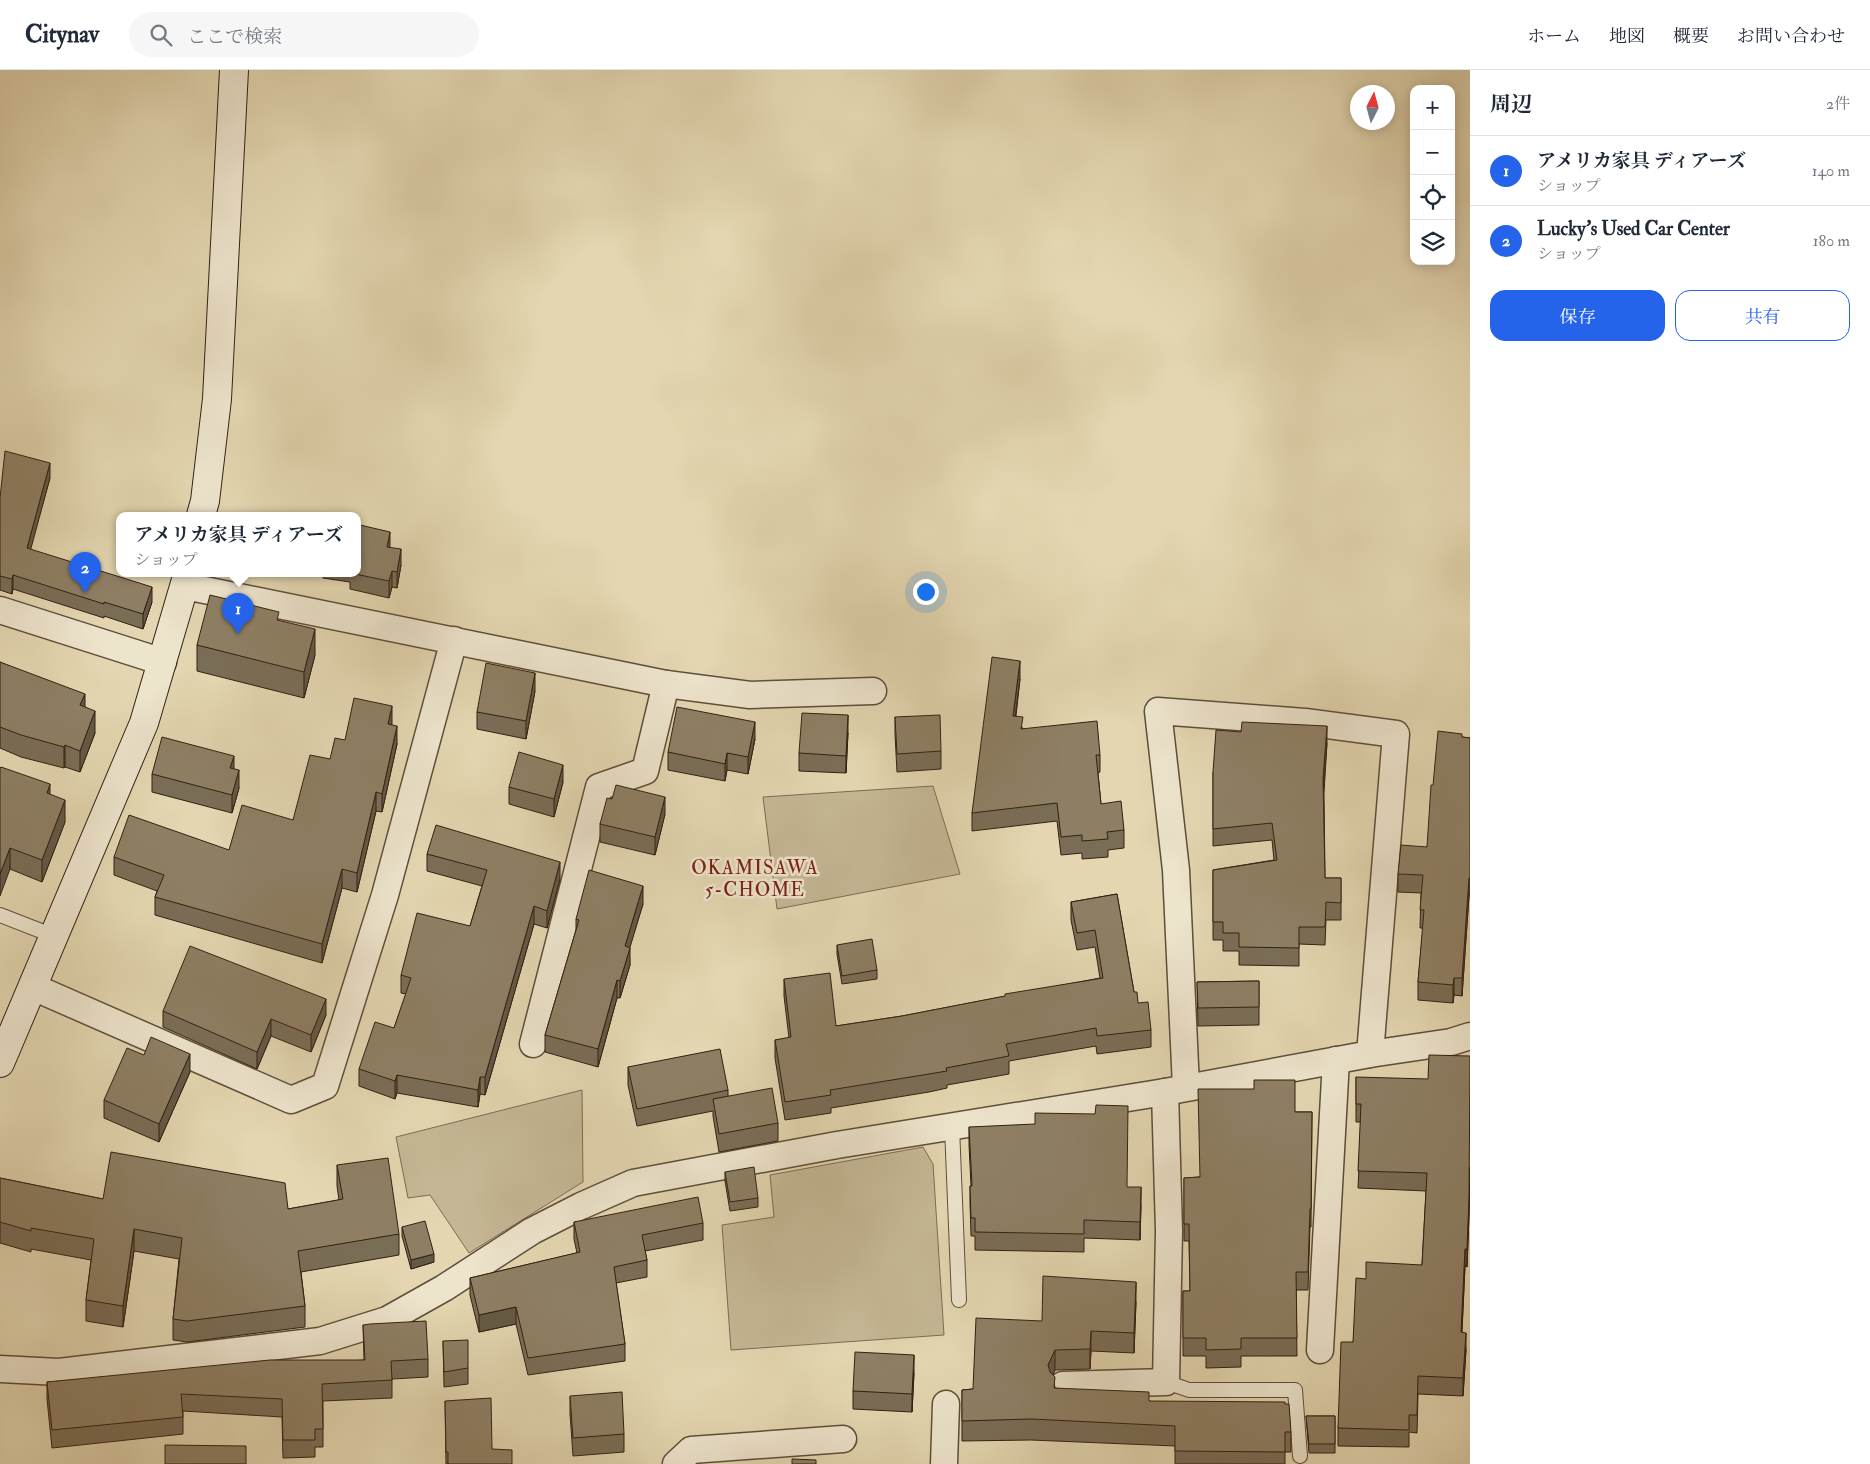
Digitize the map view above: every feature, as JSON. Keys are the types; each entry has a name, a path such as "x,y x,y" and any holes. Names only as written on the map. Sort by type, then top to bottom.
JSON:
{"street":[{"path":"202,512 205,501 217,399 234,70"},
{"path":"0,1063 144,723 186,579 454,640 666,684 750,695 873,691"},
{"path":"0,610 163,662"},
{"path":"33,988 291,1100 325,1086 385,894 454,640"},
{"path":"533,1044 599,787 645,771 666,684"},
{"path":"1063,1385 1166,1382 1168,1231 1175,1090 1176,870 1158,711 1305,722 1396,734 1370,1054"},
{"path":"0,1369 59,1372 320,1341 387,1320 444,1288 532,1231 581,1206 633,1183 837,1145 1175,1090 1370,1054 1451,1042 1470,1036"},
{"path":"1320,1350 1336,1060"},
{"path":"944,1464 946,1404"},
{"path":"676,1464 691,1450 843,1439"}],"lane":[{"path":"0,916 54,936"},
{"path":"952,1126 959,1300"},
{"path":"1166,1382 1188,1390 1295,1390 1300,1456"}],"shaded area":[{"path":"933,786 960,874 777,909 763,797"},
{"path":"582,1090 583,1182 469,1253 430,1195 408,1198 396,1137"},
{"path":"923,1147 933,1164 944,1335 731,1350 722,1225 774,1217 770,1175"}],"building":[{"path":"5,451 50,463 27,548 152,587 143,614 104,602 104,604 13,575 12,579 0,576 0,498"},
{"path":"361,525 390,532 387,547 401,549 397,572 392,571 389,581 361,575"},
{"path":"210,595 279,612 277,620 315,629 304,672 197,645"},
{"path":"992,657 1020,661 1013,716 1023,717 1021,729 1097,721 1100,755 1096,755 1101,804 1121,801 1124,830 1107,832 1108,839 1082,841 1082,835 1061,837 1057,803 972,813"},
{"path":"0,662 85,694 80,705 95,711 80,751 65,745 64,747 21,735 0,727"},
{"path":"486,663 535,673 526,721 477,712"},
{"path":"354,698 392,706 388,724 397,726 382,794 376,792 357,873 342,869 322,944 155,897 164,875 114,857 129,815 229,850 242,805 293,820 310,755 330,759 335,738 345,740"},
{"path":"677,707 755,722 748,757 727,753 725,764 668,752"},
{"path":"802,713 848,715 846,756 799,753"},
{"path":"940,715 941,751 897,754 895,717"},
{"path":"1242,722 1327,726 1323,779 1325,878 1341,878 1341,903 1326,902 1325,927 1299,927 1299,948 1239,947 1239,933 1223,933 1223,922 1213,922 1213,870 1277,860 1272,823 1213,829 1213,772 1216,730 1241,732"},
{"path":"1438,731 1462,734 1462,737 1470,738 1470,878 1462,978 1454,978 1453,985 1418,982 1424,910 1420,910 1423,875 1398,874 1401,845 1427,847 1431,785 1433,785"},
{"path":"162,737 234,756 230,768 239,770 232,795 152,774"},
{"path":"519,752 563,765 554,799 509,787"},
{"path":"0,768 50,784 47,793 65,800 42,860 10,848 0,874"},
{"path":"616,785 665,797 655,837 600,824 607,798 612,799"},
{"path":"436,825 560,862 547,911 534,906 485,1077 480,1077 478,1090 397,1075 395,1081 359,1069 375,1022 394,1028 411,978 401,975 417,913 470,926 487,870 427,854"},
{"path":"589,870 643,886 625,946 630,948 620,981 617,980 598,1049 545,1035 579,920 576,919"},
{"path":"1117,894 1134,992 1137,992 1138,1003 1148,1002 1151,1030 1097,1036 1096,1028 1006,1044 1009,1056 946,1068 947,1071 830,1090 831,1095 785,1102 775,1040 791,1037 784,979 830,973 836,1026 902,1016 1005,996 1005,994 1103,978 1095,930 1077,933 1071,902"},
{"path":"872,939 877,970 842,976 837,945"},
{"path":"190,946 326,999 311,1035 271,1019 257,1052 163,1011"},
{"path":"1259,981 1259,1007 1198,1008 1197,982"},
{"path":"151,1037 190,1054 159,1124 104,1100 127,1048 144,1055"},
{"path":"720,1049 728,1090 637,1109 628,1067"},
{"path":"1429,1055 1470,1056 1469,1197 1461,1332 1466,1333 1463,1378 1418,1376 1417,1415 1409,1415 1409,1430 1338,1428 1341,1342 1353,1342 1356,1278 1366,1279 1366,1262 1422,1265 1427,1173 1358,1171 1361,1104 1356,1104 1356,1077 1428,1079"},
{"path":"1254,1080 1295,1080 1295,1112 1312,1112 1308,1272 1296,1272 1297,1338 1241,1338 1241,1349 1206,1350 1206,1338 1183,1338 1183,1291 1190,1291 1189,1224 1184,1224 1184,1178 1200,1177 1198,1089 1254,1089"},
{"path":"772,1088 778,1123 719,1134 713,1099"},
{"path":"1096,1105 1128,1106 1127,1187 1141,1187 1140,1222 1084,1220 1084,1234 975,1232 975,1218 971,1218 970,1186 972,1186 969,1127 1035,1124 1035,1113 1095,1114"},
{"path":"111,1152 285,1183 288,1209 343,1199 337,1165 388,1158 399,1234 298,1251 305,1306 187,1321 173,1319 182,1238 134,1229 123,1306 86,1300 94,1239 31,1228 31,1231 0,1222 0,1178 103,1199"},
{"path":"754,1167 758,1198 730,1202 725,1172"},
{"path":"698,1197 703,1223 642,1235 647,1260 614,1267 625,1344 528,1358 516,1307 479,1315 470,1278 580,1252 574,1222"},
{"path":"425,1221 434,1254 411,1260 402,1227"},
{"path":"1043,1276 1136,1282 1134,1333 1091,1331 1090,1349 1055,1350 1048,1365 1050,1372 1055,1377 1054,1388 1149,1392 1149,1401 1285,1402 1285,1404 1289,1404 1291,1432 1285,1432 1285,1452 1175,1451 1175,1426 1031,1419 962,1421 962,1390 973,1389 976,1318 1042,1321"},
{"path":"426,1321 428,1359 391,1361 392,1380 322,1384 323,1429 315,1429 315,1440 283,1440 282,1399 181,1394 183,1417 52,1430 47,1382 270,1360 365,1360 363,1325"},
{"path":"468,1340 468,1368 444,1372 443,1341"},
{"path":"855,1352 914,1355 912,1394 853,1391"},
{"path":"622,1392 624,1434 573,1438 570,1396"},
{"path":"491,1398 492,1449 512,1450 512,1464 448,1464 445,1401"},
{"path":"1306,1416 1335,1416 1335,1444 1309,1444"},
{"path":"165,1445 246,1446 246,1464 165,1464"},
{"path":"792,1459 816,1460 816,1464 792,1464"}],"place":[{"name":"Lucky's Used Car Center","path":"85,593"},
{"name":"アメリカ家具 ディアーズ","path":"238,634"}],"district":[{"name":"OKAMISAWA 5-CHOME","path":"755,878"}]}
